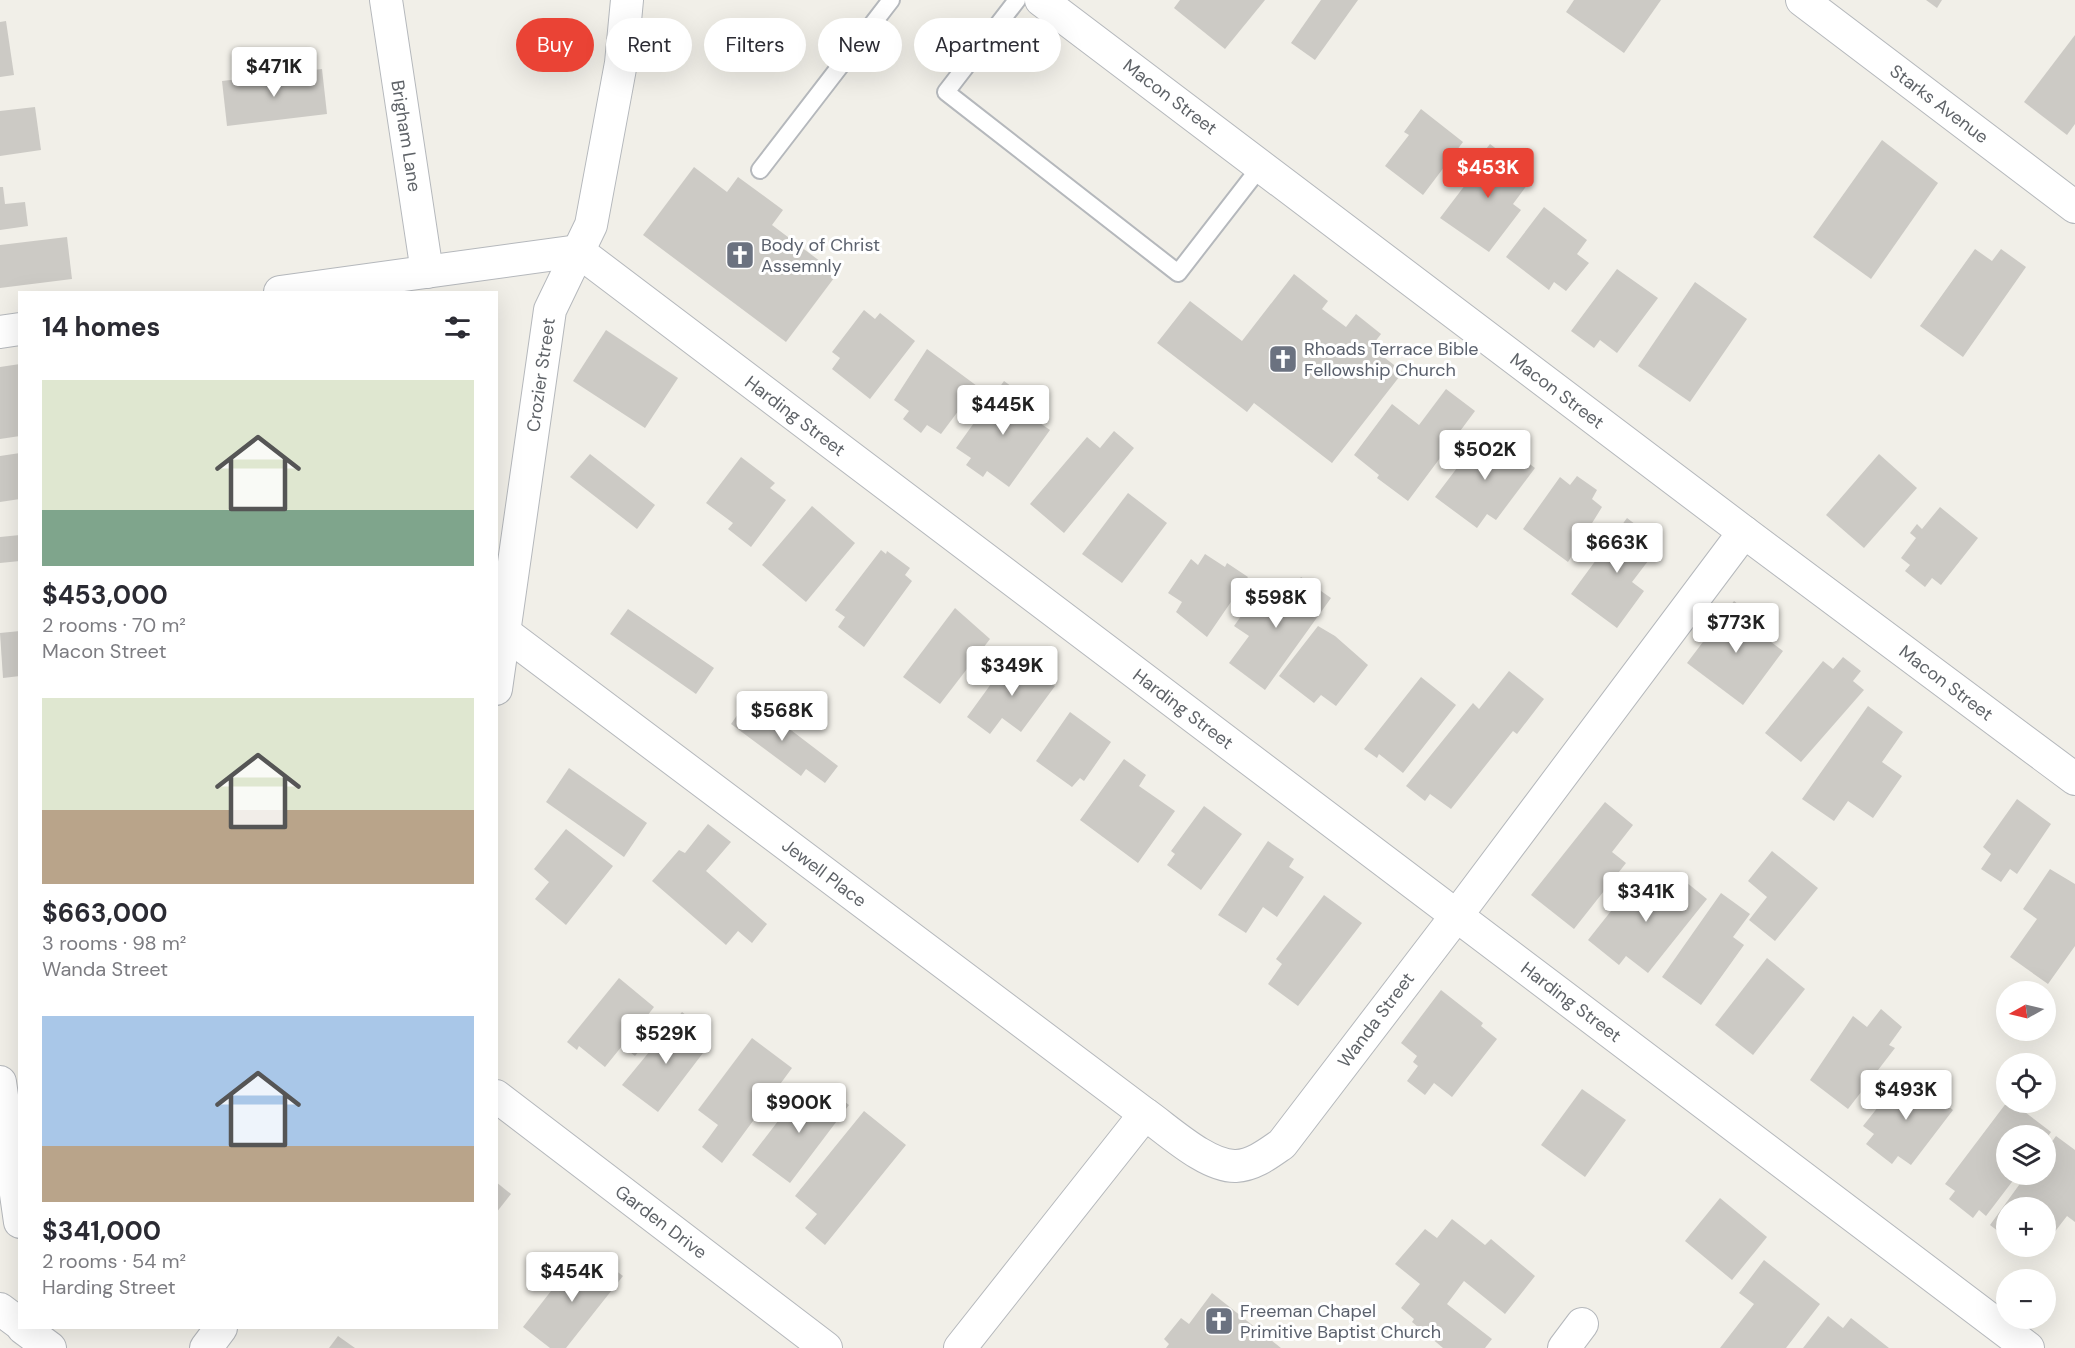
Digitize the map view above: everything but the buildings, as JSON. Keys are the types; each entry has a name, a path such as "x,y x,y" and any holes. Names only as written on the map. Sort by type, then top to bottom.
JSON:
{"street":[{"name":"Brigham Lane","path":"386,0 427,272"},
{"name":"Crozier Street","path":"498,675 550,310 591,225 621,63 627,0"},
{"name":"Macon Street","path":"1041,0 1744,532 2075,779"},
{"name":"Starks Avenue","path":"1802,0 2075,207"},
{"path":"287,291 578,251"},
{"name":"Harding Street","path":"578,251 2028,1348"},
{"path":"0,332 18,329"},
{"name":"Wanda Street","path":"1145,1114 1210,1160 1236,1166 1260,1159 1281,1144 1457,915 1744,532"},
{"name":"Jewell Place","path":"504,632 1145,1114"},
{"path":"0,1082 18,1208"},
{"name":"Garden Drive","path":"498,1098 826,1348"},
{"path":"960,1348 1145,1114"},
{"path":"0,1309 18,1322"},
{"path":"206,1348 220,1329"}],"lane":[{"path":"760,170 891,0"},
{"path":"1017,0 946,92 1178,273 1260,166"}],"place":[{"name":"Body of Christ Assemnly","path":"740,255"},
{"name":"Rhoads Terrace Bible Fellowship Church","path":"1283,359"},
{"name":"Freeman Chapel Primitive Baptist Church","path":"1219,1321"}]}
